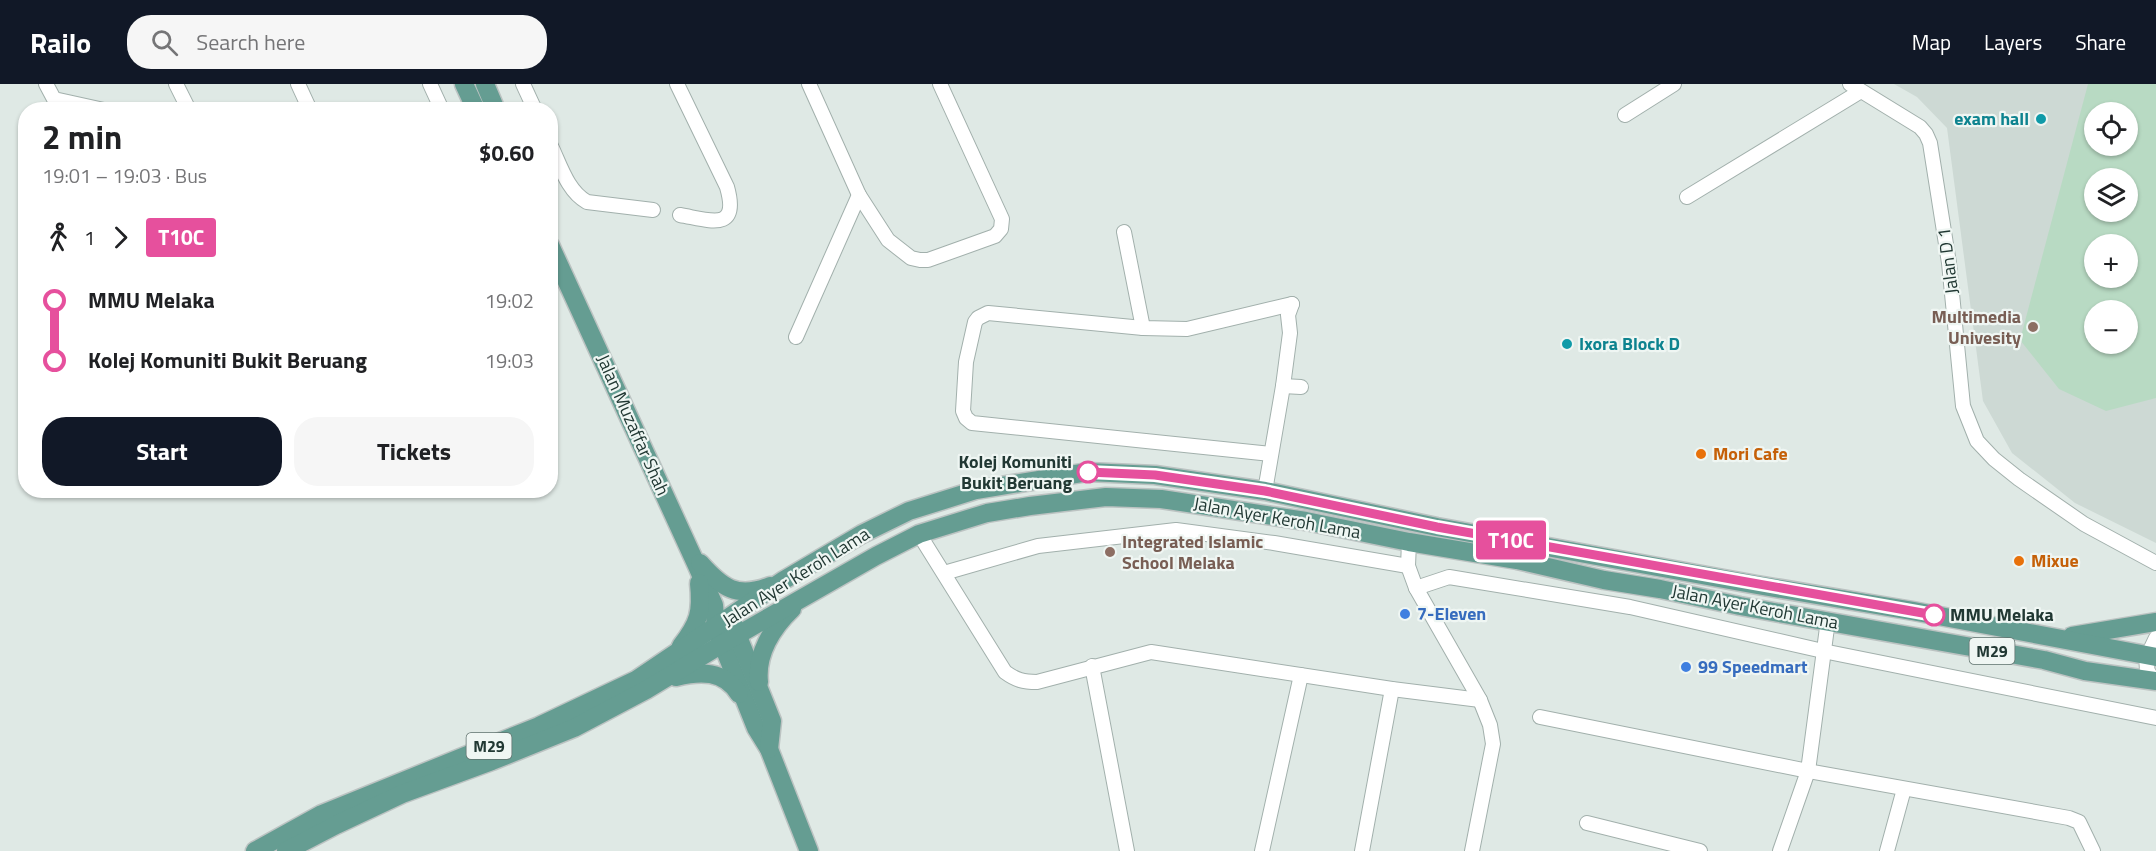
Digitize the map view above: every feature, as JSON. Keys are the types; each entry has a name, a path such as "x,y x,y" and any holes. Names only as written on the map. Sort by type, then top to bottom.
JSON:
{"main road":[{"path":"464,84 472,102"},
{"path":"485,84 493,102"},
{"name":"Jalan Muzaffar Shah","path":"558,262 726,631"},
{"name":"Jalan Ayer Keroh Lama","path":"286,851 402,795 574,728 726,631 784,580 862,534 909,511 976,490 1088,472 1155,475 1265,491 1437,527 1913,611 2151,656"},
{"name":"Jalan Ayer Keroh Lama","path":"726,631 804,597 919,534 987,513 1106,496 1161,499 1247,511 1517,560 1604,580 1740,606 2044,660 2085,671 2156,681"},
{"path":"694,559 724,586 739,592 764,589 784,580"},
{"path":"662,673 698,620 701,601 694,559"},
{"path":"1757,585 1782,596 1819,605 1828,621 1843,612 1854,609 1899,616 1913,611"},
{"path":"761,693 758,668 764,649 781,621 804,597"},
{"path":"2058,638 2156,622"},
{"path":"726,631 761,693 772,721 769,749"},
{"path":"726,631 756,728 769,749 809,851"},
{"path":"662,673 718,675 736,690 751,714"},
{"name":"Jalan Ayer Keroh Lama","path":"255,851 322,814 539,726 636,680 662,673"}],"street":[{"path":"46,84 54,99 68,102"},
{"path":"176,84 185,102"},
{"path":"298,84 306,102"},
{"path":"430,84 438,102"},
{"path":"523,84 531,102"},
{"path":"677,84 727,187 730,200 730,212 717,222 680,215"},
{"path":"809,84 859,195 888,240 911,258 920,260 928,260 995,236 1001,229 1002,219 940,84"},
{"path":"1625,115 1674,84"},
{"path":"1687,197 1855,87"},
{"name":"Jalan D 1","path":"1855,87 1920,127 1930,143 1949,263 1962,406 1977,441 2002,466 2084,524 2156,563"},
{"path":"558,160 572,189 587,202 653,210"},
{"path":"796,337 859,195"},
{"path":"1125,232 1143,328"},
{"path":"1265,491 1283,386 1290,333 1288,309 1187,329 1143,328 988,313 975,322 966,362 963,403 966,418 972,423 1271,454"},
{"path":"1283,386 1301,387"},
{"path":"944,573 1038,546 1176,530 1274,543 1408,566"},
{"path":"919,534 1005,672 1014,679 1036,682 1151,652 1392,689 1480,700"},
{"path":"1409,542 1408,566 1416,588 1480,700 1490,725 1493,744 1472,851"},
{"path":"1416,588 1449,577 1630,607 1823,651 2156,718"},
{"path":"1780,851 1808,771 1828,621"},
{"path":"2156,638 2147,668 2150,676 2156,681"},
{"path":"1092,666 1127,851"},
{"path":"1262,851 1301,675"},
{"path":"1362,851 1392,689"},
{"path":"1540,717 1808,771 2075,819 2083,828 2092,851"},
{"path":"1887,851 1904,789"},
{"path":"1587,823 1700,851"}],"shaded area":[{"name":"Multimedia Univesity","path":"1894,84 2156,84 2156,543 2075,503 2012,453 1983,401 1947,128 1917,97"}],"green space":[{"path":"2088,84 2156,84 2156,398 2106,411 2059,389 2020,340"}],"bus line":[{"name":"T10C","path":"1088,472 1155,475 1265,491 1437,527 1934,615"}],"place":[{"name":"exam hall","path":"2041,119"},
{"name":"Multimedia Univesity","path":"2033,327"},
{"name":"Ixora Block D","path":"1567,344"},
{"name":"Mori Cafe","path":"1701,454"},
{"name":"Kolej Komuniti Bukit Beruang","path":"1088,472"},
{"name":"Integrated Islamic School Melaka","path":"1110,552"},
{"name":"Mixue","path":"2019,561"},
{"name":"7-Eleven","path":"1405,614"},
{"name":"MMU Melaka","path":"1934,615"},
{"name":"99 Speedmart","path":"1686,667"}]}
